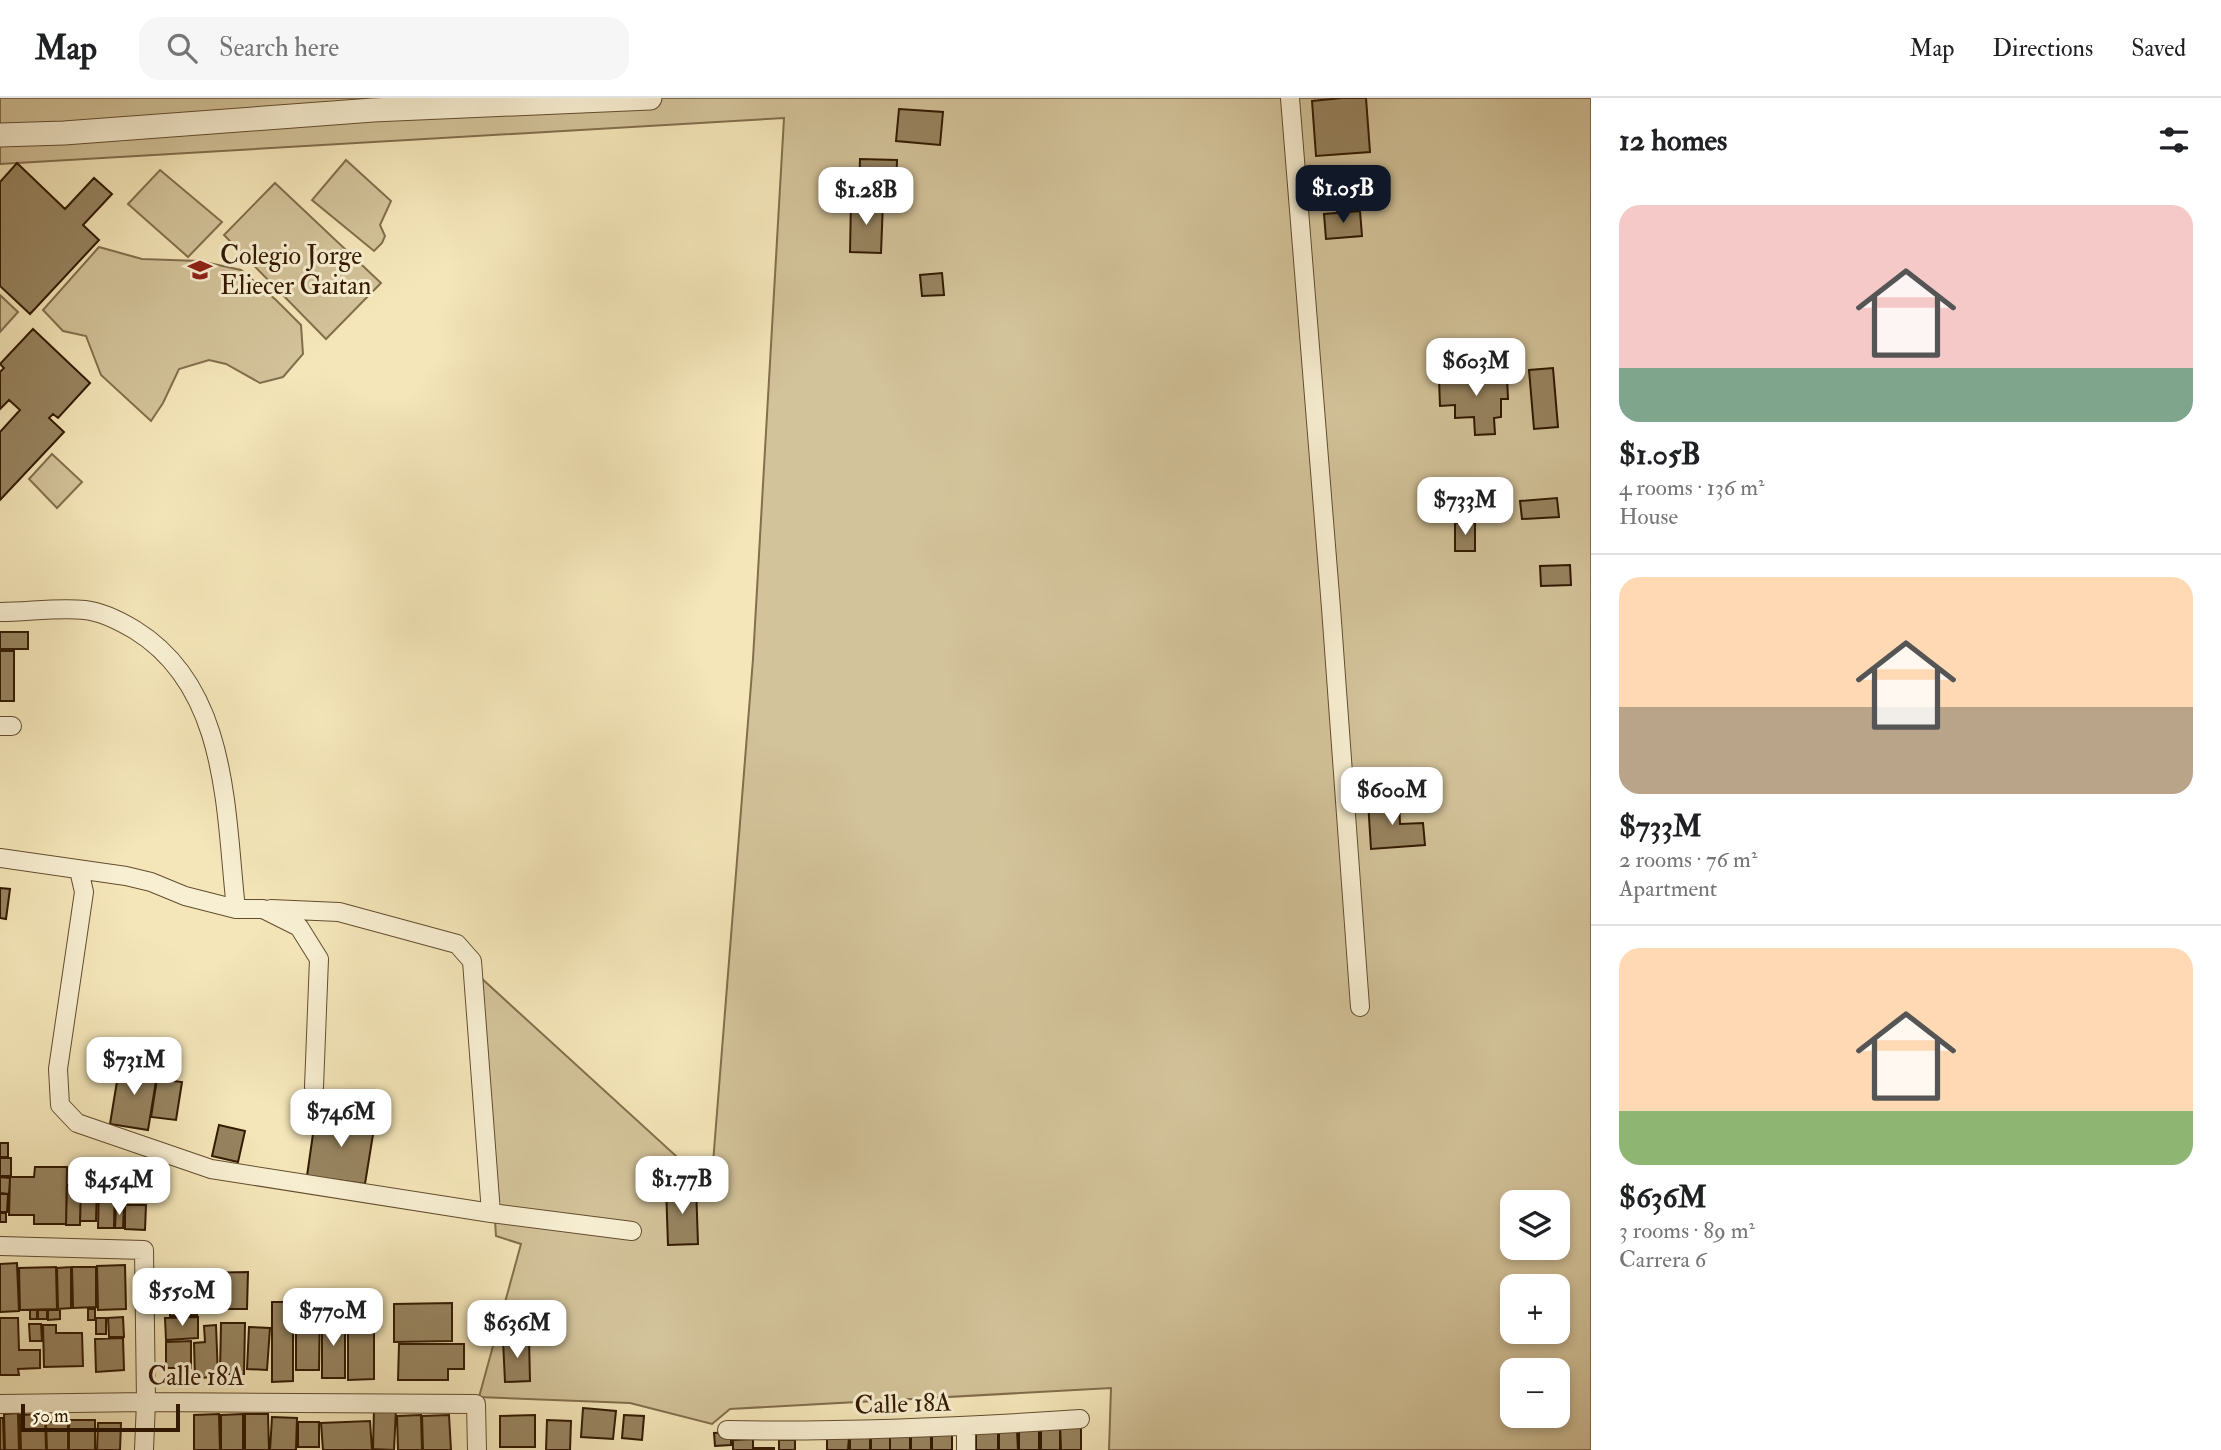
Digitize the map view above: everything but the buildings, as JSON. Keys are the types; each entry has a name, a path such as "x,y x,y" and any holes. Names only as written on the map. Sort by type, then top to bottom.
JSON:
{"street":[{"path":"0,135 64,133 373,110 650,98"},
{"path":"1290,98 1360,1007"},
{"path":"0,612 87,610 119,620 151,640 178,666 194,692 219,756 236,909"},
{"path":"0,858 126,876 185,897 236,909 340,912 457,944 472,961 491,1213"},
{"path":"79,870 84,892 58,1069 60,1105 77,1123 211,1169 491,1213 632,1231"},
{"path":"263,909 299,927 318,960 314,1087"},
{"path":"0,1246 144,1250 144,1450"},
{"name":"Calle 18A","path":"0,1404 476,1404 477,1450"},
{"name":"Calle 18A","path":"727,1430 807,1432 966,1427 1080,1419"},
{"path":"966,1427 966,1450"},
{"path":"807,1432 808,1450"}],"shaded area":[{"path":"0,98 1591,98 1591,1450 1109,1450 1111,1388 730,1409 712,1424 630,1403 479,1397 521,1244 496,1236 480,977 711,1188 753,659 784,118 0,164"},
{"path":"346,160 391,201 380,225 385,236 374,251 312,200"},
{"path":"160,170 222,222 188,257 128,204"},
{"path":"275,183 381,283 326,339 224,235"},
{"path":"99,247 142,259 200,261 241,270 301,325 303,354 283,377 260,383 226,364 209,360 179,369 151,421 101,375 86,336 63,331 43,310"},
{"path":"0,295 18,312 0,332"},
{"path":"52,454 82,482 57,508 29,479"}],"place":[{"name":"Colegio Jorge Eliecer Gaitan","path":"200,270"}]}
